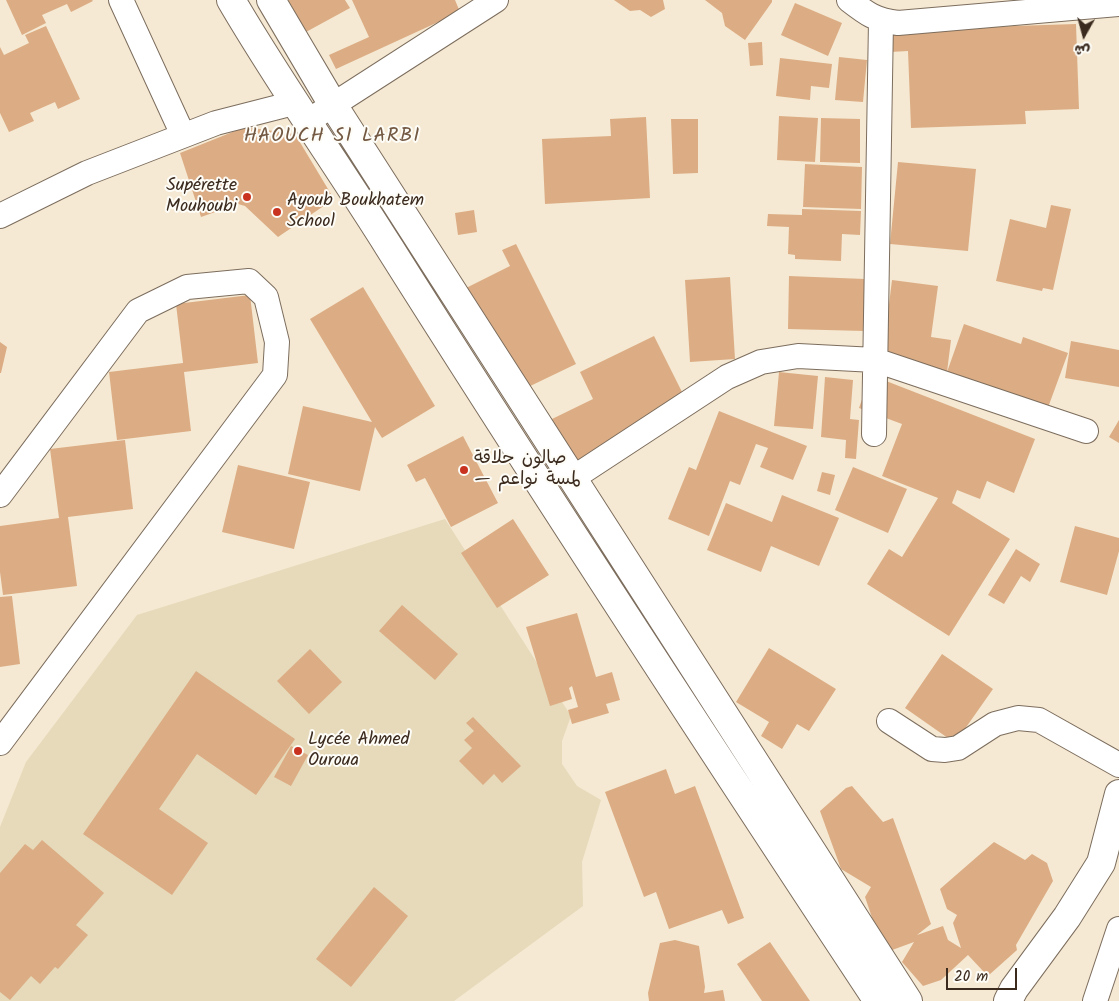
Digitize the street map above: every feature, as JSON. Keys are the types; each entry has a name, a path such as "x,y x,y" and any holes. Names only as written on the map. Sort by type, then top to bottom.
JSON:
{"street":[{"path":"121,0 182,135"},
{"path":"231,0 530,470 878,1001"},
{"path":"271,0 333,105 908,1001"},
{"path":"849,0 863,11 881,21 898,23 1119,4"},
{"path":"0,216 87,173 216,122 301,112 333,105 485,3"},
{"path":"874,434 881,21"},
{"path":"0,495 138,311 187,287 248,281 266,297 278,342 275,375 0,743"},
{"path":"573,478 727,377 761,362 798,356 875,360 1086,431"},
{"path":"888,721 932,749 945,750 958,748 995,724 1018,718 1039,720 1119,765"},
{"path":"987,1001 1011,995 1067,917 1101,863 1119,794"},
{"path":"1095,1001 1119,929"}],"shaded area":[{"name":"Lycée Ahmed Ouroua","path":"445,519 571,716 562,741 562,764 577,786 601,800 582,862 583,906 454,1001 0,1001 0,827 26,762 137,615"}],"building":[{"path":"6,0 93,1 71,12 67,4 42,15 46,23 22,35"},
{"path":"288,0 345,0 350,8 306,32"},
{"path":"352,0 455,0 460,12 336,69 329,55 369,37"},
{"path":"614,0 663,0 665,9 651,17 640,10 630,11"},
{"path":"705,0 772,0 772,2 745,40 725,26 722,13"},
{"path":"795,3 842,23 828,56 781,35"},
{"path":"1076,24 1079,109 1025,111 1026,124 911,128 908,51 890,52 889,30"},
{"path":"46,26 80,99 58,109 55,102 30,113 34,121 9,132 0,113 0,47 4,55 29,43 25,35"},
{"path":"762,42 763,65 750,66 748,43"},
{"path":"839,57 867,60 863,102 835,100"},
{"path":"780,58 832,64 829,88 811,86 810,100 776,96"},
{"path":"779,116 818,118 815,162 777,160"},
{"path":"646,117 650,198 545,204 542,139 611,136 610,119"},
{"path":"821,118 860,119 860,163 820,162"},
{"path":"671,119 698,119 698,173 673,174"},
{"path":"245,127 295,134 334,199 278,237 245,206 238,204 201,217 180,153"},
{"path":"898,162 976,169 968,251 890,244"},
{"path":"805,164 862,167 861,209 803,207"},
{"path":"1051,205 1071,209 1053,290 1043,288 1042,291 996,281 1010,219 1046,228"},
{"path":"802,209 861,211 860,235 842,234 841,261 795,259 795,255 788,254 789,227 767,226 768,214 802,215"},
{"path":"474,210 477,232 458,235 455,213"},
{"path":"516,244 576,364 524,389 466,288 510,266 502,250"},
{"path":"789,276 865,279 864,331 788,329"},
{"path":"730,277 735,359 690,362 685,280"},
{"path":"892,280 938,286 931,337 951,340 947,372 964,324 1021,344 1023,337 1068,353 1046,413 946,385 880,377"},
{"path":"363,287 435,406 382,438 375,427 360,491 288,474 303,406 372,422 310,319"},
{"path":"250,295 258,363 184,372 191,431 117,440 109,372 183,363 176,304"},
{"path":"654,336 693,414 577,470 552,419 593,399 580,372"},
{"path":"1071,341 1119,350 1119,387 1065,378"},
{"path":"0,342 7,347 1,373 0,373"},
{"path":"779,372 818,376 813,429 774,426"},
{"path":"825,377 853,380 850,419 859,420 856,459 845,458 846,440 821,437"},
{"path":"881,379 1035,439 1014,493 987,481 980,499 957,490 952,503 1010,539 949,636 867,584 889,549 902,557 938,498 882,476 902,424 859,408 865,391"},
{"path":"719,411 807,446 793,480 760,467 768,448 756,444 740,485 730,481 709,536 668,519 689,467 696,470"},
{"path":"1119,420 1119,443 1109,437"},
{"path":"463,436 498,503 451,527 425,478 416,482 407,465"},
{"path":"125,440 133,509 68,517 77,586 3,595 0,572 0,526 59,518 50,449"},
{"path":"238,465 310,482 294,549 222,532"},
{"path":"853,467 907,489 888,533 835,510"},
{"path":"822,472 835,475 830,495 817,491"},
{"path":"782,495 839,518 819,566 771,546 761,572 707,550 726,503 772,522"},
{"path":"513,519 549,575 497,608 461,553"},
{"path":"1075,526 1119,538 1119,551 1107,595 1060,582"},
{"path":"1016,549 1040,564 1030,582 1021,576 1004,604 988,595"},
{"path":"12,596 20,664 0,667 0,597"},
{"path":"402,605 458,654 435,680 379,631"},
{"path":"577,613 596,677 612,672 620,700 606,704 609,713 572,724 568,710 578,707 572,686 569,688 572,699 550,706 526,627"},
{"path":"769,648 836,689 809,731 797,724 782,749 761,736 769,722 736,702"},
{"path":"310,649 342,682 309,714 277,681"},
{"path":"942,654 993,689 955,743 905,708"},
{"path":"196,671 295,739 256,795 197,754 159,809 208,843 172,895 83,834"},
{"path":"473,717 521,766 502,783 494,774 483,785 459,761 472,748 464,740 474,731 466,723"},
{"path":"291,746 308,755 291,786 274,777"},
{"path":"666,769 675,794 695,786 744,918 728,924 722,910 669,929 656,892 644,897 605,792"},
{"path":"852,786 883,822 893,818 931,924 917,935 943,926 948,940 961,948 953,923 957,915 947,909 940,889 994,842 1025,860 1032,854 1047,863 1053,881 1016,945 1017,950 989,975 968,955 941,980 923,986 902,962 914,942 884,953 865,897 871,887 841,869 820,811 846,788"},
{"path":"42,840 104,893 76,925 88,935 58,969 55,967 40,984 31,976 10,1000 0,992 0,873 25,844 33,850"},
{"path":"374,887 408,916 351,987 316,959"},
{"path":"675,940 699,946 705,987 704,993 723,990 725,1001 649,1001 648,993 660,943"},
{"path":"770,942 810,1001 762,1001 737,964"}],"place":[{"name":"Supérette Mouhoubi","path":"247,197"},
{"name":"Ayoub Boukhatem School","path":"277,212"},
{"name":"صالون حلاقة — لمسة نواعم","path":"464,470"},
{"name":"Lycée Ahmed Ouroua","path":"298,751"}],"district":[{"name":"HAOUCH SI LARBI","path":"332,138"}]}
